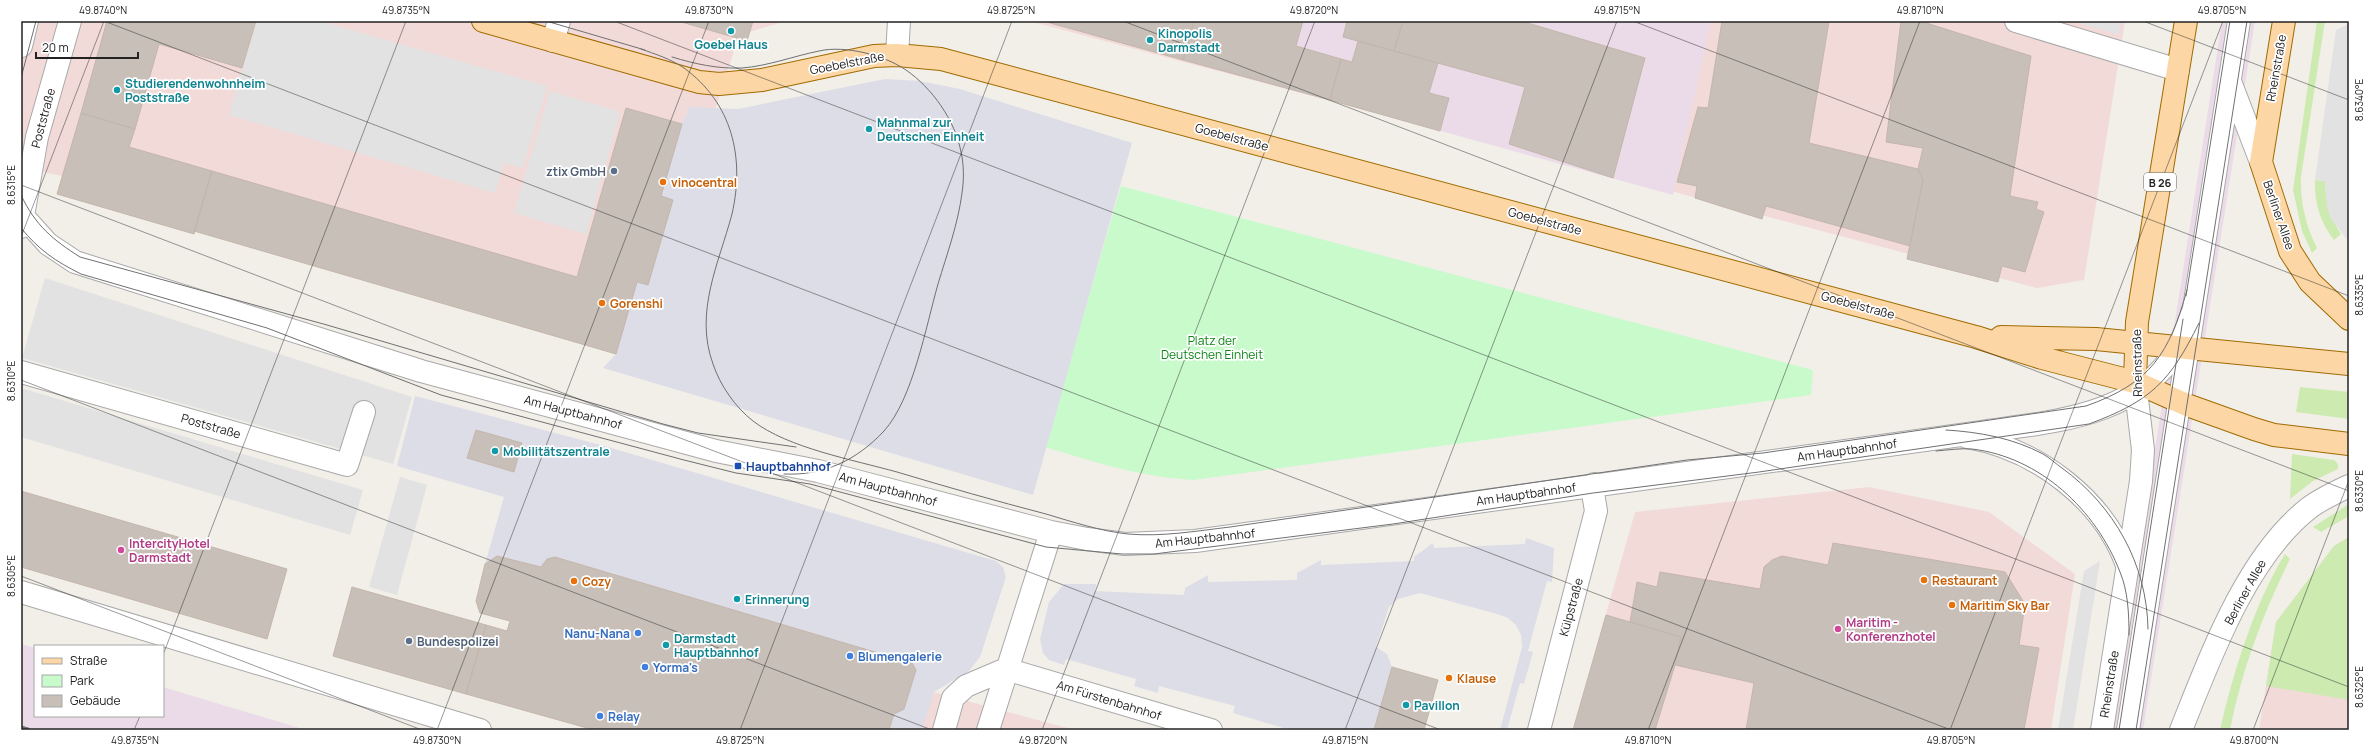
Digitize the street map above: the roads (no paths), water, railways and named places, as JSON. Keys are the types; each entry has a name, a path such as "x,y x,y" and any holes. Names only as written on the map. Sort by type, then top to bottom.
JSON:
{"main road":[{"name":"Goebelstraße","path":"483,21 698,82 719,84 762,80 874,56 897,55 942,59 1976,337 2139,387"},
{"name":"Rheinstraße","path":"2139,387 2135,343 2137,322 2186,21"},
{"name":"Rheinstraße","path":"2261,162 2284,21"},
{"name":"Berliner Allee","path":"2261,162 2290,251 2310,282 2349,319"},
{"name":"Goebelstraße","path":"1976,337 2096,339 2135,343"},
{"path":"2135,343 2349,364"},
{"path":"2139,387 2178,408 2274,435 2349,444"}],"street":[{"path":"21,46 26,21"},
{"name":"Poststraße","path":"22,219 37,137 70,21"},
{"path":"553,42 559,21"},
{"path":"897,55 899,21"},
{"path":"2016,21 2178,70"},
{"path":"2128,730 2178,408 2183,348 2193,312 2239,21"},
{"path":"2230,81 2261,162"},
{"name":"Am Hauptbahnhof","path":"22,219 48,244 81,265 421,371 716,451 818,471 1051,532 1125,544 1195,541 1594,484 1956,435 2088,415 2114,405 2158,374 2183,348"},
{"name":"Poststraße","path":"21,372 347,465 364,412"},
{"name":"Rheinstraße","path":"2102,730 2141,481 2143,450 2139,387"},
{"name":"Am Hauptbahnhof","path":"1956,435 1980,439 2032,460 2069,484 2098,514 2112,533 2128,566 2134,584 2140,626 2140,660"},
{"name":"Külpstraße","path":"1539,730 1596,511 1593,493 1594,484"},
{"name":"Berliner Allee","path":"2181,730 2224,630 2258,565 2292,524 2310,508 2349,486"},
{"path":"988,730 1006,669 1051,532"},
{"path":"21,592 480,730"},
{"path":"944,730 953,698 966,686 1006,669"},
{"name":"Am Fürstenbahnhof","path":"1006,669 1211,730"}],"tram line":[{"path":"21,78 36,21"},
{"path":"546,21 645,50"},
{"path":"2186,296 2230,21"},
{"path":"2136,730 2247,21"},
{"path":"641,49 674,62 684,68 700,82 714,98 724,115 731,133 737,172 736,193 732,214 710,288 706,326 708,345 716,372 724,388 740,409 753,421 767,430 784,439 803,446 1087,526 1118,533 1141,535 1192,532 1687,460 1763,453 2086,406 2127,387 2142,376 2154,363 2164,349 2173,332 2187,290"},
{"path":"672,57 707,66 742,68 829,49 852,50 876,56 906,70 925,86 948,117 958,140 962,157 963,172 963,188 958,216 911,382 903,400 894,417 884,431 874,441 851,458 826,469 799,474 784,474"},
{"path":"21,195 32,215 46,231 53,238 80,257 327,325 663,424 698,433 796,447"},
{"path":"21,228 34,243 48,254 81,274 267,328 441,395 684,460 736,473 810,484 1046,547 1122,554 1154,554 1393,524 1593,493 1759,472 2089,424 2128,407 2156,387 2168,375 2199,323"},
{"path":"2119,730 2183,319"},
{"path":"1946,430 1983,434 2032,448 2046,456 2081,483 2112,519 2124,538 2134,560 2141,582 2146,605 2148,629"},
{"path":"1936,451 1972,449 1997,454 2020,463 2042,475 2062,490 2081,508 2110,549 2123,579 2128,611 2129,635"}],"railway":[{"path":"21,727 31,730"}],"place":[{"name":"Goebel Haus","path":"731,31"},
{"name":"Kinopolis Darmstadt","path":"1150,40"},
{"name":"Studierendenwohnheim Poststraße","path":"117,90"},
{"name":"Mahnmal zur Deutschen Einheit","path":"869,129"},
{"name":"ztix GmbH","path":"614,171"},
{"name":"vinocentral","path":"663,182"},
{"name":"Gorenshi","path":"602,303"},
{"name":"Mobilitätszentrale","path":"495,451"},
{"name":"Hauptbahnhof","path":"738,466"},
{"name":"IntercityHotel Darmstadt","path":"121,550"},
{"name":"Restaurant","path":"1924,580"},
{"name":"Cozy","path":"574,581"},
{"name":"Erinnerung","path":"737,599"},
{"name":"Maritim Sky Bar","path":"1952,605"},
{"name":"Maritim - Konferenzhotel","path":"1838,629"},
{"name":"Nanu-Nana","path":"638,633"},
{"name":"Bundespolizei","path":"409,641"},
{"name":"Darmstadt Hauptbahnhof","path":"666,645"},
{"name":"Blumengalerie","path":"850,656"},
{"name":"Yorma's","path":"645,667"},
{"name":"Klause","path":"1449,678"},
{"name":"Pavillon","path":"1406,705"},
{"name":"Relay","path":"600,716"}],"park label":[{"name":"Platz der Deutschen Einheit","path":"1212,347"}]}
